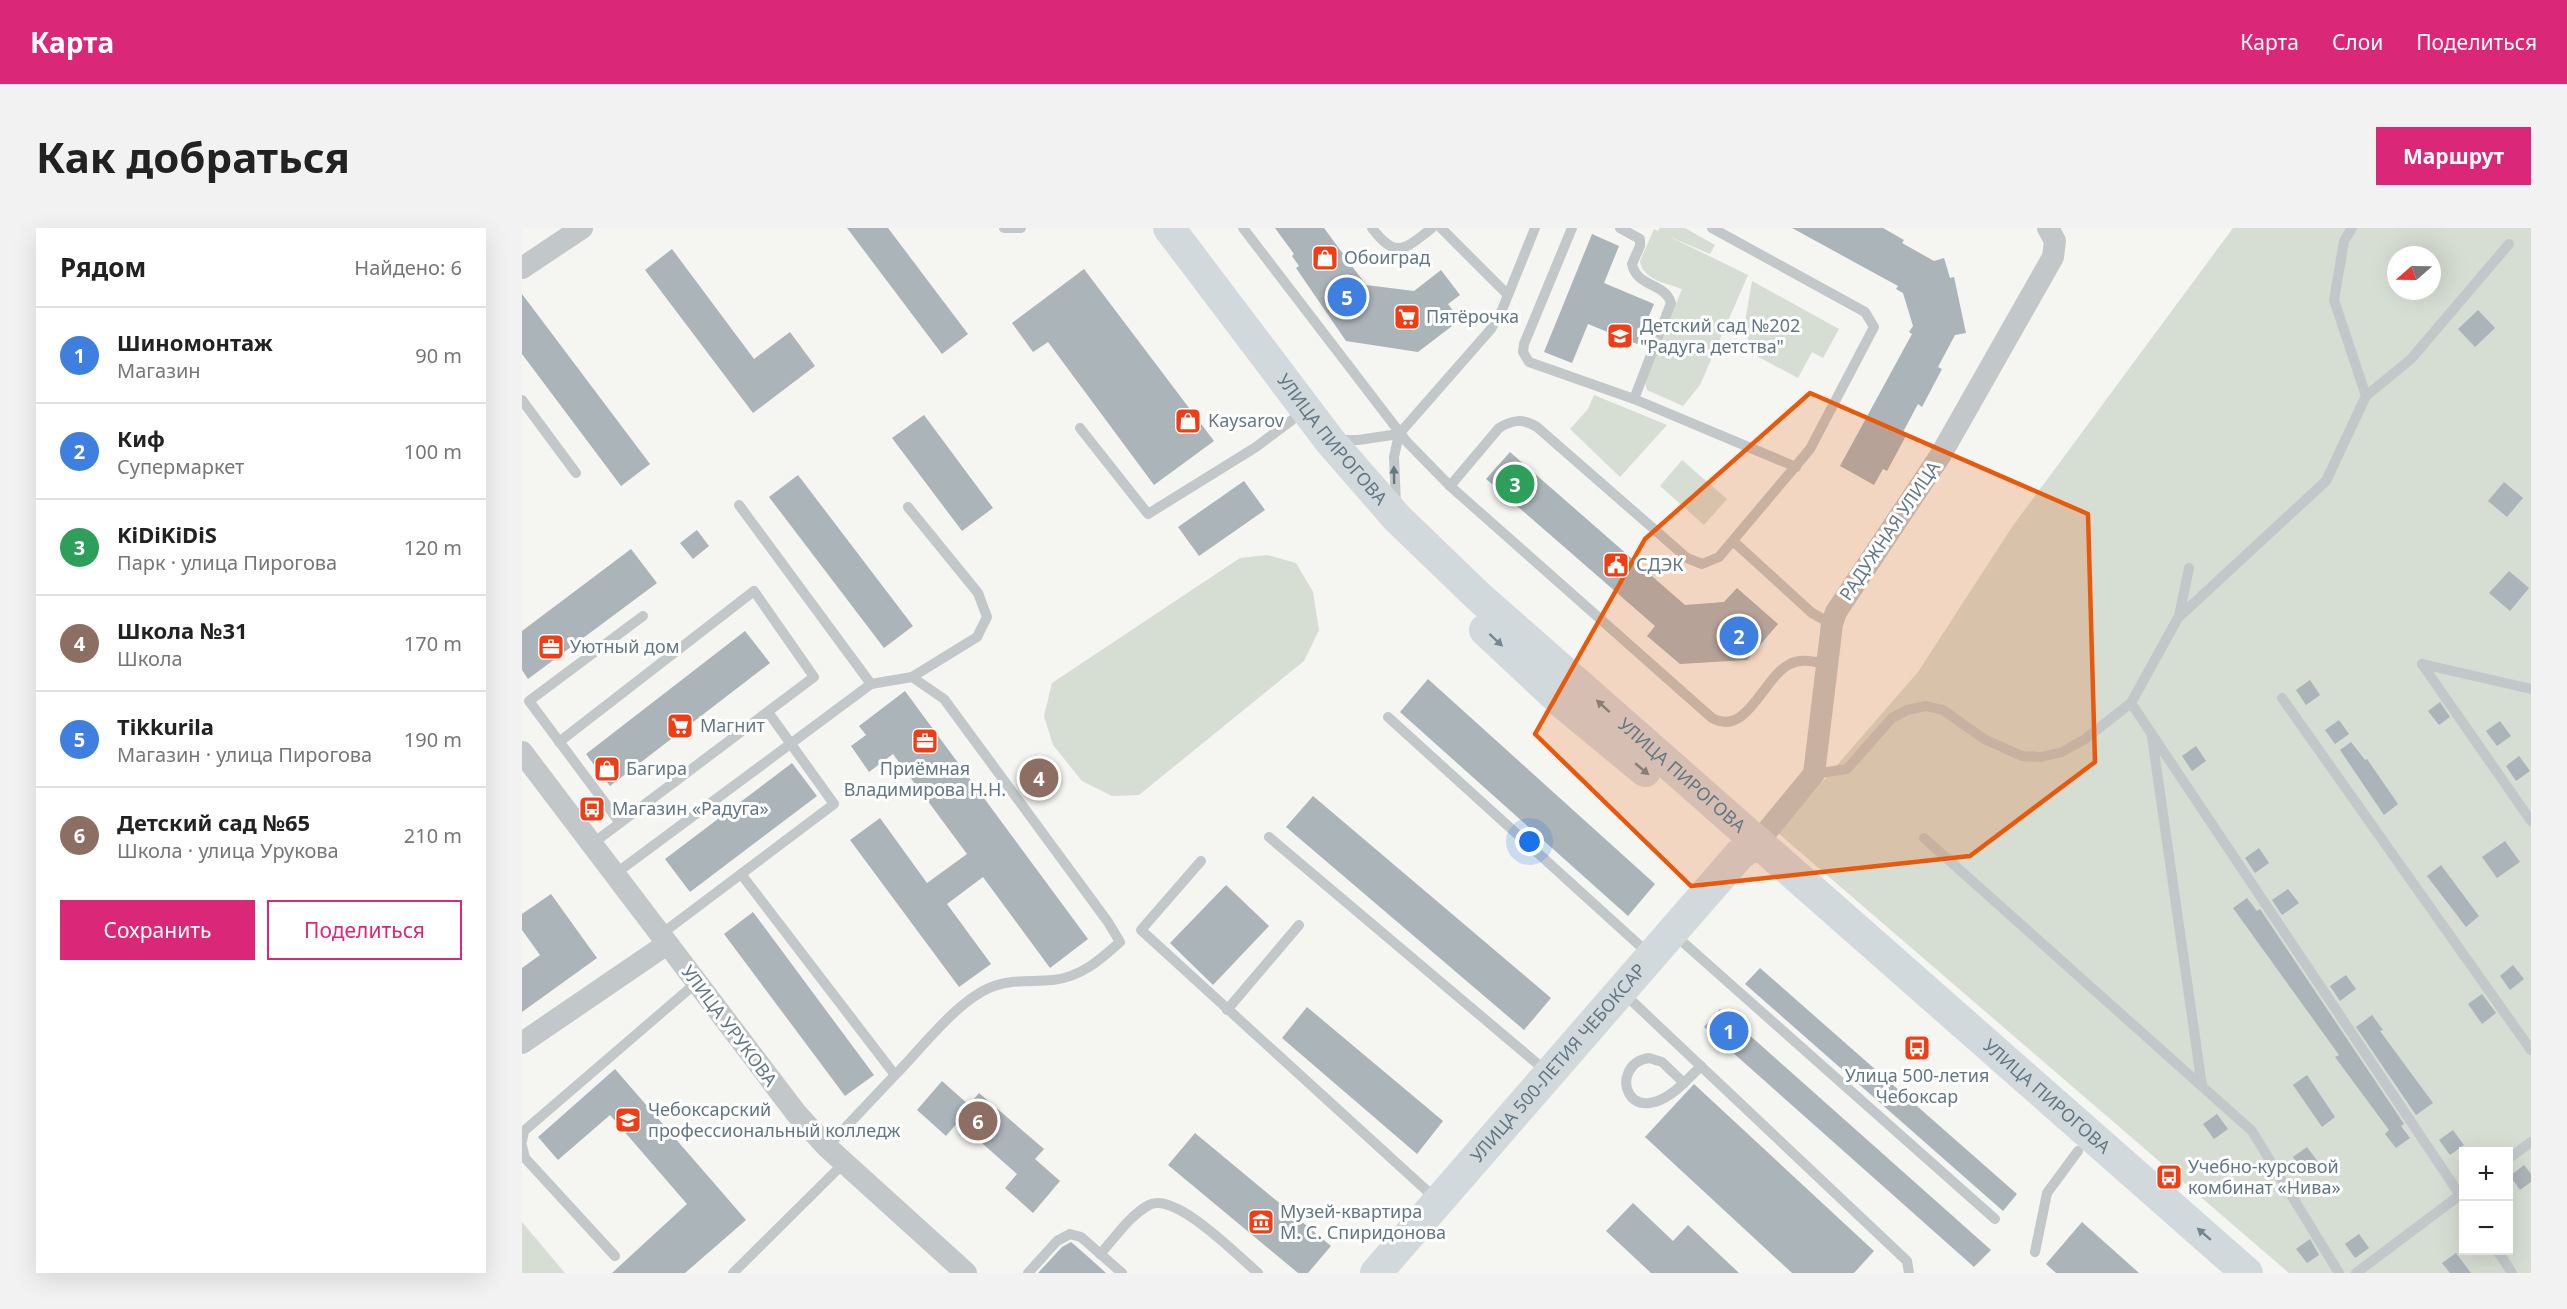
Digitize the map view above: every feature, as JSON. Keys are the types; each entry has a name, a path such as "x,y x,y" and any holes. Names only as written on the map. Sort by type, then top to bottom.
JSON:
{"main road":[{"name":"УЛИЦА ПИРОГОВА","path":"1146,228 1292,420 1324,446"},
{"name":"УЛИЦА ПИРОГОВА","path":"1169,228 1324,446 1480,625 1565,705 1750,853 2085,1143 2247,1273"},
{"name":"УЛИЦА 500-ЛЕТИЯ ЧЕБОКСАР","path":"1376,1273 1445,1206 1628,997 1685,944 1750,853"},
{"name":"УЛИЦА 500-ЛЕТИЯ ЧЕБОКСАР","path":"1628,997 1652,956 1750,853"},
{"name":"УЛИЦА ПИРОГОВА","path":"2085,1143 2216,1273"},
{"name":"УЛИЦА 500-ЛЕТИЯ ЧЕБОКСАР","path":"1396,1273 1445,1206"}],"street":[{"path":"522,268 582,228"},
{"name":"РАДУЖНАЯ УЛИЦА","path":"1814,774 1832,624 1839,608 1940,456 2053,256 2055,241 2048,228"},
{"name":"УЛИЦА УРУКОВА","path":"522,752 796,1113 827,1147 966,1273"},
{"path":"1750,853 1814,774"},
{"path":"522,1043 664,939"}],"lane":[{"path":"1004,228 1021,228"},
{"path":"1243,228 1399,434 1450,486 1717,721 1729,723 1740,718 1790,664 1803,660 1827,664"},
{"path":"1372,228 1388,247 1400,249 1406,248 1432,228"},
{"path":"1441,228 1508,295"},
{"path":"1572,228 1524,344 1525,357 1533,365 1634,399 1796,466"},
{"path":"1620,228 1640,239 1640,246 1632,264 1636,275 1646,283 1664,291 1671,303 1634,399"},
{"path":"1450,486 1499,428 1509,422 1525,422 1537,427 1687,558 1696,563 1711,562 1733,541 1813,443 1873,332 1873,321 1865,312 1712,228"},
{"path":"2352,228 2344,241 2334,300 2366,396"},
{"path":"1391,524 1394,456 1399,434 1491,329 1508,295 1534,229"},
{"path":"1814,774 1847,769 1892,718 1907,710 1926,706 1943,710 1984,739 2022,756 2041,756 2061,752 2085,740 2131,703 2180,616 2326,481 2366,396 2411,359 2509,244"},
{"path":"522,400 576,473"},
{"path":"1080,428 1148,514 1256,447 1292,420"},
{"path":"1324,446 1399,434"},
{"path":"739,506 871,684"},
{"path":"615,874 871,684 912,677 977,637 987,617 978,593 909,507"},
{"path":"1733,541 1812,613 1832,624"},
{"path":"2180,616 2189,568"},
{"path":"559,742 754,591 814,677 592,844"},
{"path":"620,823 529,701 643,616"},
{"path":"2531,689 2421,664 2531,821"},
{"path":"827,1147 968,1001 991,987 1012,980 1053,980 1074,975 1096,963 1120,942 1108,922 944,699 912,677"},
{"path":"2282,698 2531,1050"},
{"path":"2131,703 2459,1192"},
{"path":"664,939 741,874 834,804 768,712"},
{"path":"1388,717 1652,956"},
{"path":"2151,734 2202,1086"},
{"path":"1269,837 1556,1079"},
{"path":"1924,838 2252,1131 2339,1273"},
{"path":"1201,861 1141,930 1445,1206"},
{"path":"741,874 895,1074"},
{"path":"1227,1010 1299,924"},
{"path":"1685,944 1995,1219"},
{"path":"615,1256 525,1158 522,1144 524,1131 696,983"},
{"path":"1628,997 1907,1261 1909,1273"},
{"path":"1684,1083 1662,1062 1649,1058 1635,1062 1627,1074 1626,1081 1631,1095 1636,1100 1652,1105 1663,1100 1684,1083 1701,1066"},
{"path":"2513,1155 2531,1142"},
{"path":"2035,1252 2047,1193 2085,1143"},
{"path":"733,1273 844,1163"},
{"path":"2356,1273 2459,1198"},
{"path":"1100,1254 1137,1214 1151,1204 1164,1202 1190,1215 1258,1273"},
{"path":"1028,1273 1057,1241 1070,1234 1081,1237 1122,1273"},
{"path":"2500,1255 2512,1273"}],"highlighted area":[{"path":"1810,393 2088,514 2095,762 1970,856 1691,886 1535,734 1645,539"}],"shaded area":[{"path":"1660,228 1685,228 1715,245 1710,254 1668,236 1748,275 1700,385 1683,406 1647,390 1645,382 1682,289 1650,277 1642,267 1640,261 1654,229 1658,231"},
{"path":"2233,228 2531,228 2531,1273 2289,1273 1778,833 1918,672 2012,527"},
{"path":"1752,281 1839,329 1823,358 1812,352 1798,378 1753,354 1744,328"},
{"path":"1594,395 1667,425 1620,477 1570,429 1588,409"},
{"path":"1682,460 1727,499 1704,525 1660,486"},
{"path":"1267,555 1296,563 1313,592 1319,630 1304,661 1139,795 1112,796 1082,781 1053,745 1044,716 1052,683 1240,558"},
{"path":"522,1222 565,1273 522,1273"}],"building":[{"path":"847,228 888,228 968,334 942,354"},
{"path":"1275,228 1324,228 1366,285 1414,291 1441,270 1460,295 1448,304 1460,320 1418,352 1346,341 1296,268 1299,266 1292,256 1294,254"},
{"path":"1792,228 1883,228 1904,240 1902,243 1934,261 1944,258 1950,278 1954,277 1966,333 1955,335 1938,367 1942,369 1922,407 1918,404 1903,432 1907,434 1887,471 1883,469 1874,485 1840,466 1912,334 1909,332 1913,326 1903,293 1896,289 1898,286"},
{"path":"1592,234 1619,246 1604,283 1654,304 1637,344 1588,324 1572,363 1544,352"},
{"path":"672,249 754,359 790,332 815,366 753,413 645,270"},
{"path":"1084,269 1214,441 1154,485 1048,342 1033,352 1012,323"},
{"path":"522,294 650,464 621,486 522,354"},
{"path":"2478,310 2495,328 2475,347 2458,329"},
{"path":"924,415 993,508 962,531 892,438"},
{"path":"1510,452 1685,605 1724,602 1737,588 1778,624 1747,660 1680,664 1647,636 1655,626 1486,479"},
{"path":"798,475 913,626 884,648 769,497"},
{"path":"1244,481 1265,510 1199,556 1178,527"},
{"path":"2504,482 2523,498 2507,517 2488,501"},
{"path":"697,530 709,546 693,559 680,543"},
{"path":"631,549 657,583 528,679 522,670 522,631"},
{"path":"2509,571 2529,588 2510,611 2489,593"},
{"path":"745,631 770,663 610,786 586,754"},
{"path":"1428,679 1655,884 1628,916 1400,712"},
{"path":"2310,680 2320,695 2306,705 2296,690"},
{"path":"905,691 1088,939 1050,968 983,877 947,904 991,964 959,987 850,840 880,818 927,883 967,854 893,754 869,772 851,746 866,735 859,726"},
{"path":"2440,702 2450,717 2439,725 2428,711"},
{"path":"2339,720 2349,734 2335,744 2325,730"},
{"path":"2500,721 2511,736 2497,746 2486,731"},
{"path":"2351,742 2365,760 2367,759 2398,804 2384,815 2340,750"},
{"path":"2196,746 2206,761 2192,771 2182,756"},
{"path":"2519,756 2530,771 2516,781 2506,766"},
{"path":"792,763 817,796 690,892 665,859"},
{"path":"1313,796 1551,998 1524,1030 1286,827"},
{"path":"2505,841 2520,862 2497,878 2482,857"},
{"path":"2259,848 2269,863 2255,873 2245,858"},
{"path":"2441,865 2479,916 2466,927 2427,876"},
{"path":"1226,885 1269,926 1213,985 1170,943"},
{"path":"2288,889 2299,903 2282,915 2272,900"},
{"path":"551,894 597,958 522,1012 522,968 540,955 522,930 522,914"},
{"path":"2247,898 2257,911 2260,909 2404,1124 2401,1126 2410,1138 2396,1148 2385,1134 2389,1130 2335,1057 2339,1055 2233,908"},
{"path":"753,912 874,1075 845,1096 724,934"},
{"path":"2513,965 2524,979 2510,990 2500,976"},
{"path":"1760,968 2017,1194 2003,1211 1745,984"},
{"path":"2346,975 2356,989 2340,1001 2330,986"},
{"path":"2482,994 2496,1013 2482,1024 2468,1004"},
{"path":"1307,1007 1443,1121 1417,1154 1282,1038"},
{"path":"1720,1009 1991,1250 1974,1267 1704,1027"},
{"path":"2372,1015 2383,1030 2380,1031 2433,1103 2416,1115 2356,1027"},
{"path":"615,1069 746,1220 685,1273 612,1273 687,1204 610,1115 558,1160 538,1137"},
{"path":"2307,1075 2335,1117 2322,1127 2293,1085"},
{"path":"942,1081 969,1105 979,1093 1044,1149 1035,1159 1060,1181 1033,1213 1005,1188 1017,1174 958,1122 946,1136 917,1110"},
{"path":"1694,1084 1874,1251 1854,1273 1792,1273 1645,1137"},
{"path":"2217,1114 2228,1129 2214,1139 2203,1124"},
{"path":"2453,1130 2464,1145 2450,1155 2439,1140"},
{"path":"1195,1133 1331,1246 1308,1273 1298,1273 1168,1165"},
{"path":"2307,1147 2318,1162 2304,1172 2293,1157"},
{"path":"2524,1165 2531,1174 2531,1182 2520,1190 2513,1180 2513,1174"},
{"path":"1633,1203 1673,1241 1688,1225 1739,1273 1651,1273 1606,1231"},
{"path":"2082,1222 2139,1273 2056,1273 2046,1264"},
{"path":"2359,1234 2369,1248 2355,1258 2345,1244"},
{"path":"2310,1239 2319,1255 2307,1263 2296,1249"},
{"path":"1071,1242 1106,1273 1038,1273 1062,1247"},
{"path":"2456,1253 2471,1273 2450,1273 2442,1263"}],"place":[{"name":"Обоиград","path":"1325,258"},
{"name":"Tikkurila","path":"1347,297"},
{"name":"Пятёрочка","path":"1407,317"},
{"name":"Детский сад №202 \"Радуга детства\"","path":"1620,336"},
{"name":"Kaysarov","path":"1188,421"},
{"name":"KiDiKiDiS","path":"1515,484"},
{"name":"СДЭК","path":"1616,565"},
{"name":"Киф","path":"1739,636"},
{"name":"Уютный дом","path":"551,647"},
{"name":"Магнит","path":"680,726"},
{"name":"Приёмная Владимирова Н.Н.","path":"925,741"},
{"name":"Багира","path":"607,769"},
{"name":"Школа №31","path":"1039,778"},
{"name":"Магазин «Радуга»","path":"592,809"},
{"name":"Шиномонтаж","path":"1729,1031"},
{"name":"Улица 500-летия Чебоксар","path":"1917,1048"},
{"name":"Чебоксарский профессиональный колледж","path":"628,1120"},
{"name":"Детский сад №65","path":"978,1121"},
{"name":"Учебно-курсовой комбинат «Нива»","path":"2169,1177"},
{"name":"Музей-квартира М. С. Спиридонова","path":"1261,1222"}]}
